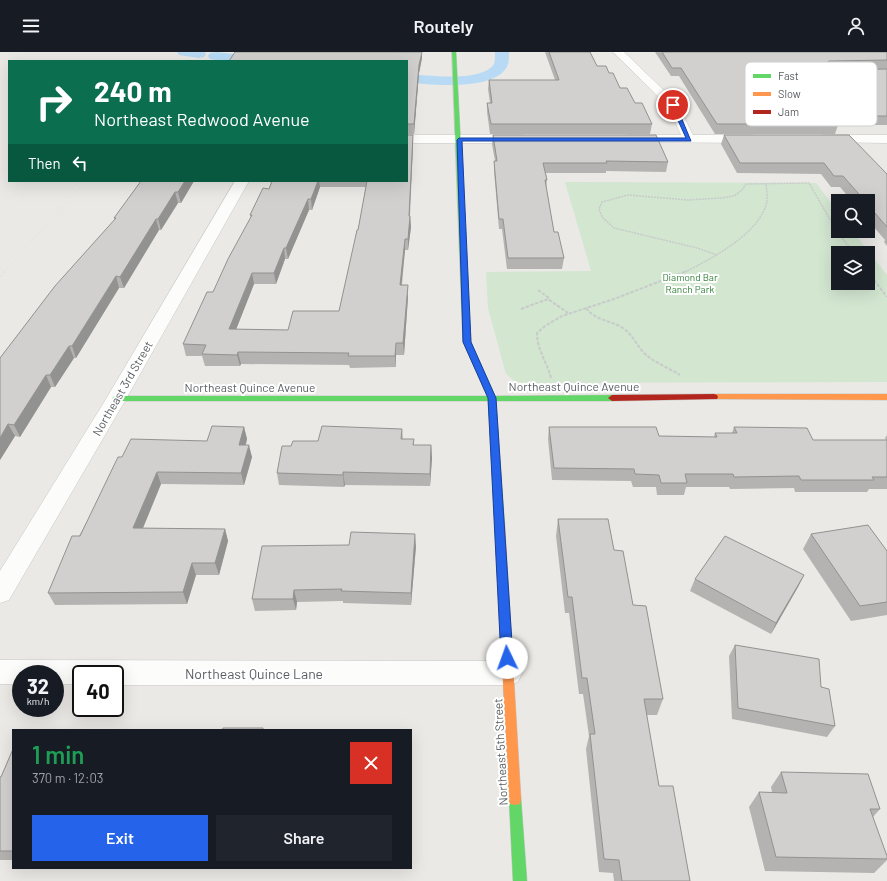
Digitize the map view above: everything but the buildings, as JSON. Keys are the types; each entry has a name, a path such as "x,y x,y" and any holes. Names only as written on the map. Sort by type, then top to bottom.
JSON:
{"street":[{"name":"Northeast 5th Street","path":"454,52 467,342 492,398 520,881"},
{"path":"618,52 673,105 689,140"},
{"path":"408,140 531,140"},
{"path":"618,140 766,140"},
{"path":"813,140 885,141"},
{"name":"Northeast 3rd Street","path":"0,593 116,399 241,182"},
{"name":"Northeast Quince Avenue","path":"116,399 887,397"},
{"name":"Northeast Quince Lane","path":"0,672 508,673"}],"path":[{"path":"553,398 549,367 541,356 536,343 537,333 545,324 568,313 623,296 687,271 728,248 746,233 759,218 766,203 766,183"},
{"path":"717,255 684,244 614,228 602,217 599,209 602,202 628,195 688,200 720,198 734,196 742,190 746,184 808,183 838,233 848,246"},
{"path":"875,281 887,297"},
{"path":"538,290 568,313"},
{"path":"521,309 548,299"},
{"path":"586,308 593,317 615,324 631,333 636,344 647,355 696,384 701,398"}],"green space":[{"name":"Diamond Bar Ranch Park","path":"565,182 816,183 831,203 831,238 858,238 865,246 831,246 831,290 875,290 875,259 887,275 887,382 516,382 506,374 488,308 486,272 591,271"}],"waterway":[{"path":"184,52 199,54"},
{"path":"408,78 448,81 481,77 494,72 501,64 502,52"},
{"path":"215,56 250,60"}],"railway":[{"path":"197,60 205,52"},
{"path":"4,272 85,182"},
{"path":"0,276 4,272"}],"traffic: fast":[{"path":"454,52 467,342 492,398 500,528"},
{"path":"116,399 612,398"},
{"path":"515,799 520,881"}],"traffic: slow":[{"path":"714,397 887,397"},
{"path":"500,528 515,799"}],"traffic: jam":[{"path":"612,398 714,397"}],"route":[{"path":"507,658 492,398 467,342 459,140 689,140 673,105"}]}
